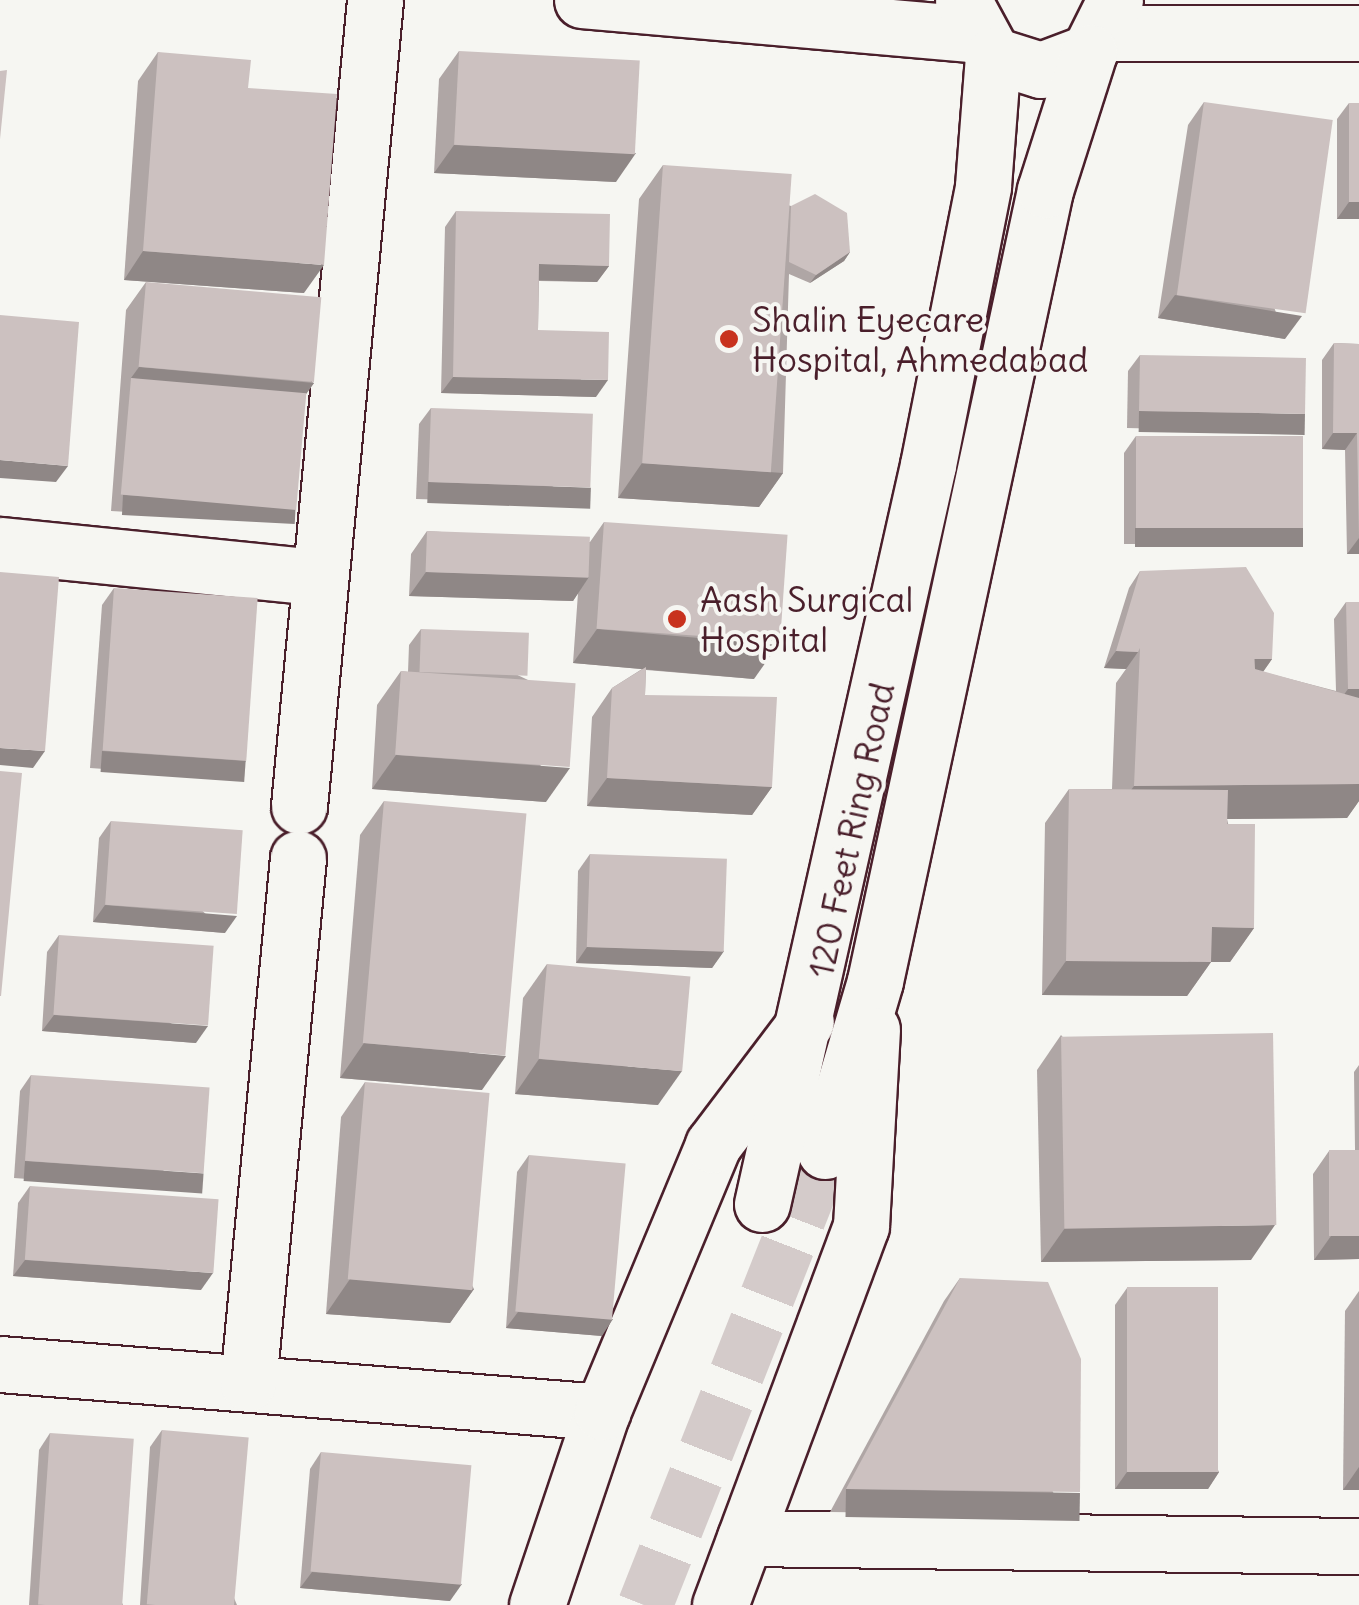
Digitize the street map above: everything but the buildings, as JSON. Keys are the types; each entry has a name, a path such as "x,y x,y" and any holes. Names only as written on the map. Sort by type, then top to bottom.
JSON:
{"street":[{"path":"248,1384 299,832 314,577 375,0"},
{"path":"582,0 976,30 1041,70 1103,28 1359,32"},
{"name":"120 Feet Ring Road","path":"874,981 1046,190 1103,28"},
{"name":"120 Feet Ring Road","path":"762,1204 812,1015 983,186 976,30"},
{"path":"0,545 314,577"},
{"path":"825,1151 874,981"},
{"path":"720,1605 860,1226 874,981"},
{"path":"538,1605 602,1412 713,1145 812,1015"},
{"path":"0,1364 602,1412"},
{"path":"745,1538 1359,1546"}],"tunnel":[{"path":"645,1605 825,1151"}],"place":[{"name":"Shalin Eyecare Hospital, Ahmedabad","path":"729,339"},
{"name":"Aash Surgical Hospital","path":"677,619"}]}
